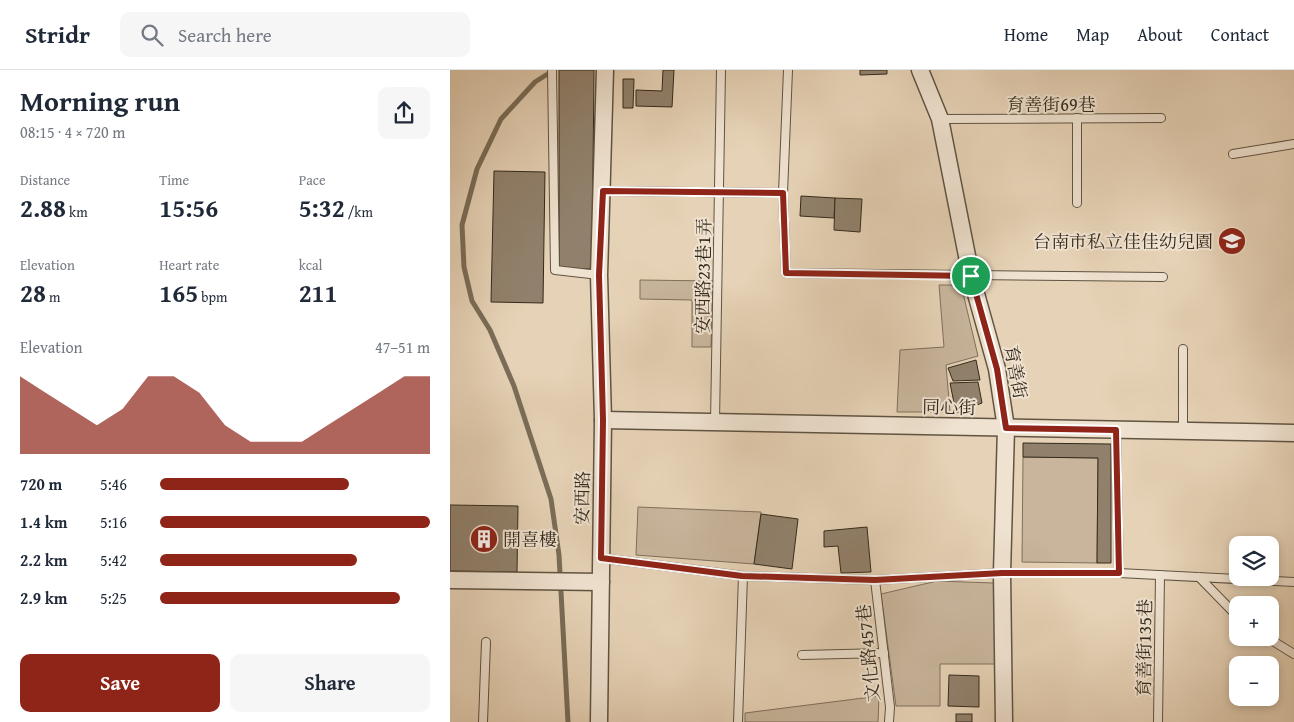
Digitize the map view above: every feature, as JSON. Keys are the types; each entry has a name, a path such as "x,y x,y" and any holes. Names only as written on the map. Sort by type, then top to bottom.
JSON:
{"street":[{"name":"安西路","path":"599,722 603,420 599,275 603,191 605,70"},
{"name":"育善街","path":"920,70 940,119 971,276 997,369 1006,428 1002,573 1004,722"},
{"name":"同心街","path":"603,420 1294,433"},
{"path":"450,580 601,582"}],"lane":[{"path":"552,70 556,270 599,275"},
{"name":"安西路23巷1弄","path":"715,422 721,70"},
{"path":"788,70 783,193 786,273 1162,277"},
{"path":"1077,118 1077,203"},
{"name":"育善街69巷","path":"940,119 1161,118"},
{"path":"1233,154 1294,144"},
{"path":"603,191 783,193"},
{"path":"1183,349 1183,431"},
{"path":"1116,430 1119,573"},
{"name":"育善街135巷","path":"601,558 742,576 875,580 1002,573 1119,573 1294,582"},
{"name":"育善街135巷","path":"1158,722 1160,575"},
{"path":"738,722 742,576"},
{"path":"1199,577 1229,608"},
{"name":"文化路457巷","path":"875,580 890,707 889,722"},
{"path":"483,722 486,642"},
{"path":"1279,645 1294,654"},
{"path":"802,655 884,653"}],"shaded area":[{"path":"640,280 713,281 711,347 692,347 692,300 640,299"},
{"path":"939,285 955,285 962,289 978,356 946,365 950,412 897,412 900,350 944,347"},
{"path":"1023,457 1098,458 1097,563 1022,562"},
{"path":"638,507 761,512 754,564 636,555"},
{"path":"937,581 994,583 995,664 940,664 940,706 896,706 881,594"},
{"path":"879,696 878,722 745,722 745,713"}],"building":[{"path":"559,70 594,70 592,269 559,269"},
{"path":"663,70 674,70 672,107 636,106 636,90 662,91"},
{"path":"860,70 887,70 887,74 860,75"},
{"path":"623,79 634,79 633,108 623,108"},
{"path":"494,171 545,172 543,303 491,302"},
{"path":"801,196 835,198 834,218 800,216"},
{"path":"835,198 862,199 860,232 834,230"},
{"path":"976,360 980,380 953,381 948,368"},
{"path":"978,382 982,403 956,413 950,383"},
{"path":"1023,443 1111,444 1111,563 1097,563 1098,458 1023,457"},
{"name":"開喜樓","path":"450,505 518,506 517,572 450,571"},
{"path":"761,514 798,519 792,569 754,564"},
{"path":"867,527 871,572 841,573 838,546 824,547 824,531"},
{"path":"949,675 979,676 979,707 948,706"},
{"path":"956,714 972,714 972,722 956,722"}],"waterway":[{"path":"546,75 535,82 501,119 477,169 462,225 464,267 472,301 490,330 514,386 551,499 559,555 568,722"}],"place":[{"name":"台南市私立佳佳幼兒園","path":"1232,241"},
{"name":"開喜樓","path":"484,539"}],"route":[{"path":"603,191 783,193 786,273 971,276 997,369 1006,428 1116,430 1119,573 1002,573 875,580 742,576 601,558 603,420 599,275 603,191"}]}
